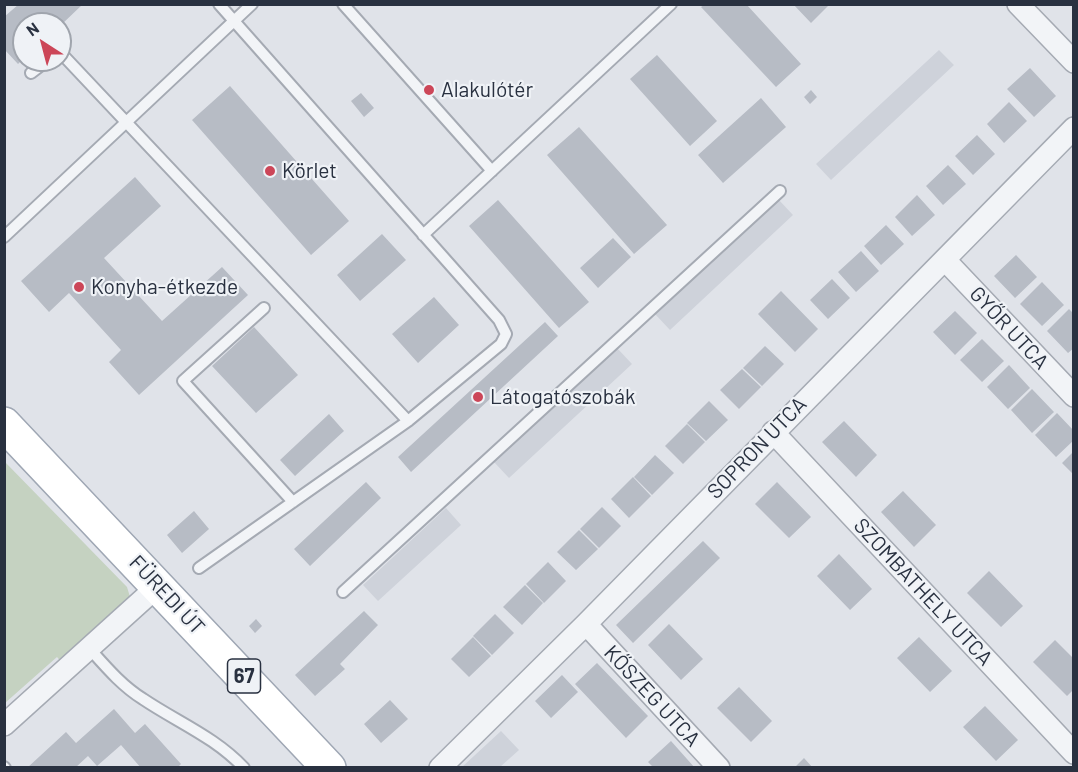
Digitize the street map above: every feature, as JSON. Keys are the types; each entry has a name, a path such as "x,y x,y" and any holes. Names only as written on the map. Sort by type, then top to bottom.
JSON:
{"main road":[{"name":"FÜREDI ÚT","path":"4,424 159,585 328,768"}],"street":[{"path":"1018,4 1074,62"},
{"name":"SOPRON UTCA","path":"440,768 586,624 1074,128"},
{"name":"GYŐR UTCA","path":"945,260 1074,396"},
{"name":"SZOMBATHELY UTCA","path":"773,432 1074,753"},
{"path":"4,724 159,585"},
{"name":"KŐSZEG UTCA","path":"586,624 719,768"}],"lane":[{"path":"199,568 408,421 501,344 506,334 500,320 219,4"},
{"path":"4,237 252,4"},
{"path":"342,4 492,171"},
{"path":"423,235 658,9 671,4"},
{"path":"72,65 408,421"},
{"path":"343,592 780,191"},
{"path":"264,308 183,381 293,502"},
{"path":"89,648 115,678 141,698 216,743 244,768"}],"shaded area":[{"path":"939,50 954,65 831,180 816,164"},
{"path":"778,199 793,215 670,330 655,314"},
{"path":"617,348 632,364 509,478 494,462"},
{"path":"446,508 461,525 378,601 363,585"},
{"path":"501,731 519,750 500,767 462,767"}],"green space":[{"path":"5,462 127,587 130,597 125,608 63,664 57,657 5,703"}],"building":[{"path":"19,4 83,4 72,15 72,12 12,12 12,58 4,49 4,17"},
{"path":"793,4 830,4 811,23"},
{"path":"704,5 747,5 801,64 776,87 701,7"},
{"path":"657,55 717,121 690,146 630,79"},
{"path":"1030,68 1056,96 1034,117 1007,89"},
{"name":"Körlet","path":"230,86 349,221 311,255 192,120"},
{"path":"811,90 817,97 810,104 804,97"},
{"path":"361,93 374,108 364,117 351,101"},
{"path":"761,98 786,127 723,183 698,155"},
{"path":"1009,102 1027,121 1004,143 987,124"},
{"path":"579,127 667,225 634,254 547,155"},
{"path":"977,135 995,154 973,175 955,156"},
{"path":"948,165 966,184 943,205 926,186"},
{"name":"Konyha-étkezde","path":"135,177 161,206 104,258 162,321 222,267 248,295 139,395 109,362 121,350 69,293 49,312 21,281"},
{"path":"917,195 935,215 912,236 895,217"},
{"path":"498,200 589,302 559,328 469,226"},
{"path":"886,225 904,244 881,265 864,246"},
{"path":"382,234 406,260 360,301 337,275"},
{"path":"613,238 631,257 598,288 580,268"},
{"path":"861,251 879,271 856,292 838,272"},
{"path":"1016,255 1037,277 1015,298 994,276"},
{"path":"832,279 850,298 828,319 810,300"},
{"path":"1042,282 1064,305 1042,326 1020,304"},
{"path":"781,291 818,329 795,352 758,314"},
{"path":"434,297 459,325 418,363 392,334"},
{"path":"1069,309 1074,314 1074,348 1068,353 1047,331"},
{"path":"955,311 977,333 955,355 933,332"},
{"name":"Látogatószobák","path":"545,322 558,336 411,472 398,457"},
{"path":"254,327 298,375 256,413 212,366"},
{"path":"982,339 1004,361 982,382 960,360"},
{"path":"765,346 784,364 762,386 743,368"},
{"path":"1009,365 1030,388 1008,409 987,387"},
{"path":"742,369 761,387 739,409 720,390"},
{"path":"1032,389 1054,412 1032,433 1011,410"},
{"path":"709,401 728,420 706,441 687,423"},
{"path":"1057,413 1074,431 1074,440 1056,457 1035,435"},
{"path":"329,414 344,431 295,476 280,460"},
{"path":"844,421 877,455 856,477 822,442"},
{"path":"687,424 705,442 683,464 665,446"},
{"path":"1074,451 1074,475 1062,463"},
{"path":"655,455 674,473 652,495 634,477"},
{"path":"633,477 651,496 629,518 611,499"},
{"path":"366,482 381,498 310,566 294,549"},
{"path":"777,482 811,517 789,538 755,504"},
{"path":"903,491 936,525 914,547 881,512"},
{"path":"602,507 621,526 599,548 580,529"},
{"path":"194,511 209,529 182,553 167,535"},
{"path":"579,530 598,549 576,570 557,552"},
{"path":"703,541 720,558 633,643 616,625"},
{"path":"839,554 872,589 850,610 817,576"},
{"path":"548,562 566,581 544,603 526,584"},
{"path":"989,571 1023,606 1001,627 967,593"},
{"path":"525,585 543,603 522,625 503,607"},
{"path":"364,611 378,625 340,664 345,669 315,696 295,675"},
{"path":"495,614 514,633 492,655 473,636"},
{"path":"256,619 262,626 255,633 249,626"},
{"path":"669,624 703,659 681,680 648,645"},
{"path":"473,637 491,656 469,677 451,659"},
{"path":"919,637 952,671 930,692 897,658"},
{"path":"1055,640 1074,659 1074,689 1067,696 1033,662"},
{"path":"597,663 648,716 626,738 575,684"},
{"path":"562,675 578,692 551,718 535,701"},
{"path":"739,687 772,721 751,742 717,708"},
{"path":"390,700 408,719 381,743 364,724"},
{"path":"985,706 1018,740 996,761 963,727"},
{"path":"114,709 135,733 145,724 181,764 177,768 141,768 121,745 97,766 88,756 75,768 27,768 66,732 76,743"},
{"path":"671,741 695,768 654,768 648,762"},
{"path":"804,758 813,768 794,768"}],"place":[{"name":"Alakulótér","path":"429,90"},
{"name":"Körlet","path":"270,171"},
{"name":"Konyha-étkezde","path":"79,287"},
{"name":"Látogatószobák","path":"478,397"}]}
